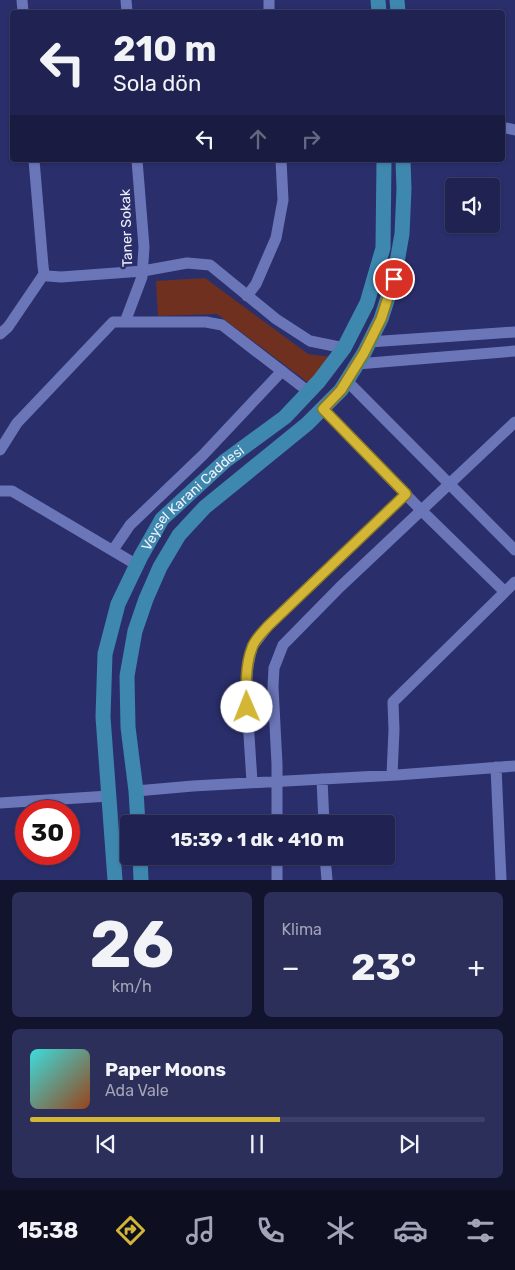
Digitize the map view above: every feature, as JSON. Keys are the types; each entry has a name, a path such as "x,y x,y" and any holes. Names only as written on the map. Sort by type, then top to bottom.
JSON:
{"main road":[{"name":"Veysel Karani Caddesi","path":"115,880 103,717 105,654 118,604 162,519 225,461 285,416 319,381 344,348 367,303 383,248 384,162"},
{"name":"Veysel Karani Caddesi","path":"137,815 128,726 127,676 135,630 146,599 160,567 179,535 205,507 307,424 341,390 347,381 381,319 394,279 402,234 403,162"},
{"path":"140,865 141,880"}],"street":[{"path":"34,162 43,270 48,276 61,277 143,271 187,263 210,266 276,319 310,341 344,348"},
{"name":"Taner Sokak","path":"125,322 143,271 144,247 137,162"},
{"path":"247,296 256,284 276,238 283,200 281,162"},
{"path":"0,334 8,327 43,270"},
{"path":"0,450 16,423 113,322 206,322 222,325 308,392"},
{"path":"369,342 515,332"},
{"path":"357,364 515,351"},
{"path":"113,550 130,525 203,455 282,371"},
{"path":"347,381 515,550"},
{"path":"323,409 421,510 505,592"},
{"path":"277,815 278,781 273,687 274,668 283,645 340,587 515,422"},
{"path":"0,491 12,491 137,565"},
{"path":"252,782 246,688 252,647 268,626 406,494"},
{"path":"392,775 393,702 515,582"},
{"path":"136,792 193,786 515,766"},
{"path":"496,767 502,880"},
{"path":"322,779 324,815"},
{"path":"0,803 109,796"},
{"path":"276,880 277,865"},
{"path":"325,865 326,880"}],"shaded area":[{"path":"205,278 308,354 332,357 310,384 217,314 158,316 156,281"}],"route":[{"path":"247,707 246,688 252,647 268,626 406,494 323,409 341,390 364,353 381,319 394,279"}]}
